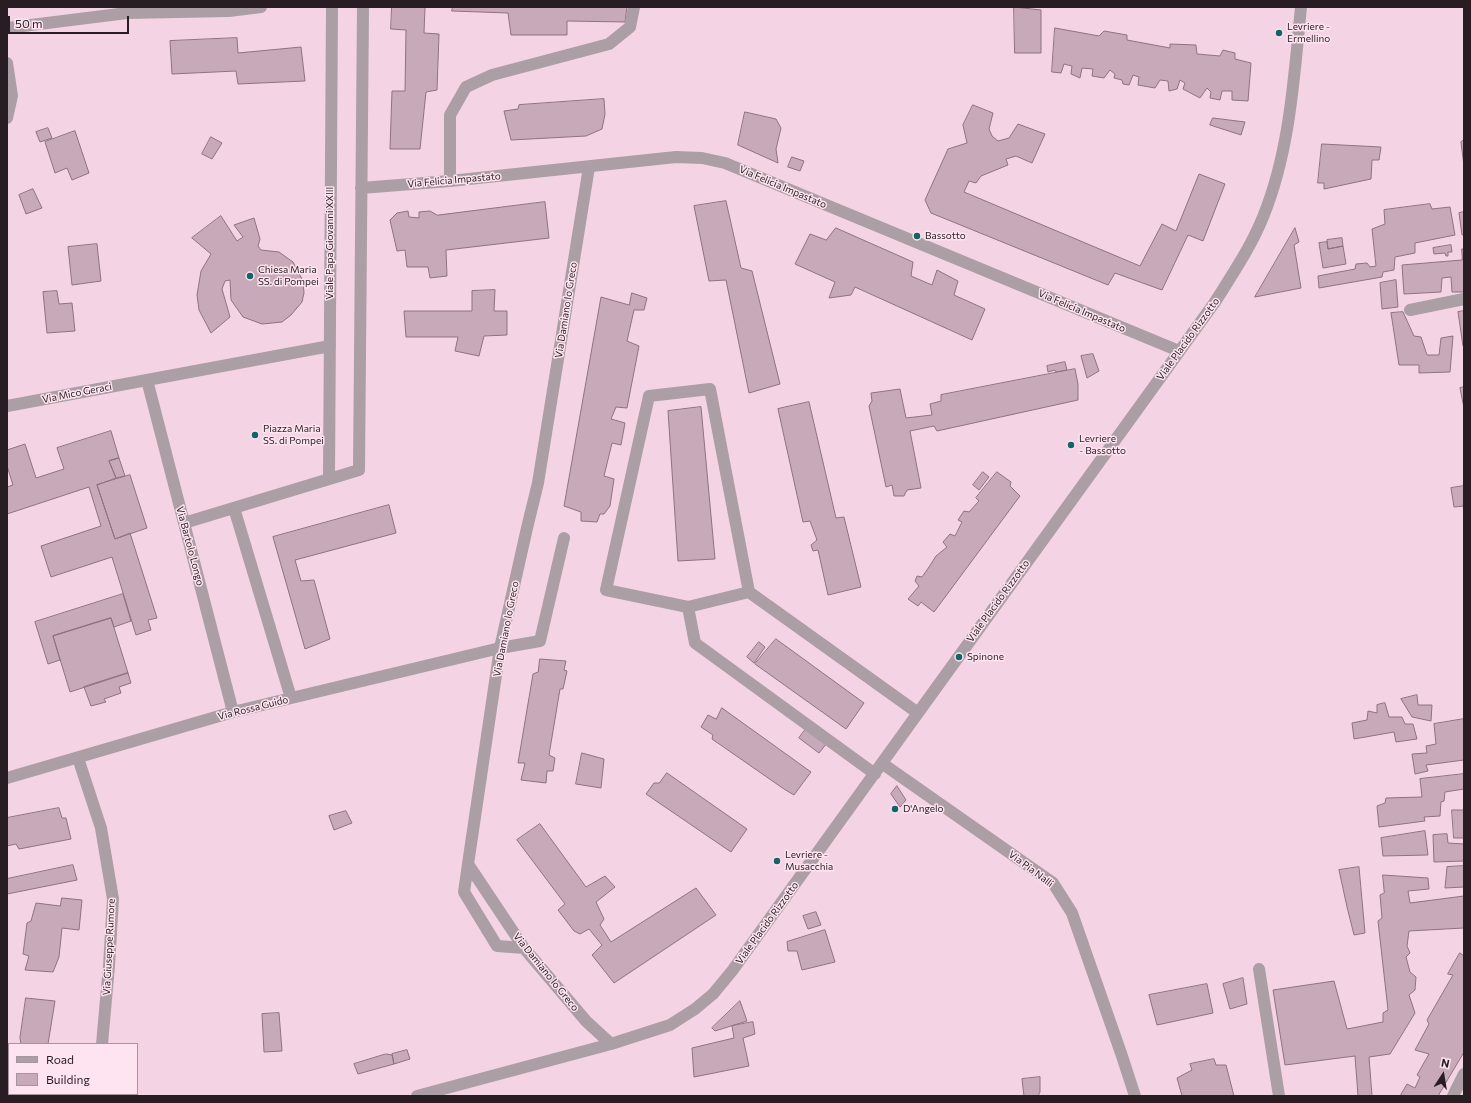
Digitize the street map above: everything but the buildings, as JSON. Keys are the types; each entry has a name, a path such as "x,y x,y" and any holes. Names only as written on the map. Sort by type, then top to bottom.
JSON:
{"street":[{"path":"7,28 127,13 229,11 261,7"},
{"name":"Viale Papa Giovanni XXIII","path":"329,478 332,7"},
{"path":"184,523 359,470 363,7"},
{"path":"450,181 450,115 466,87 492,75 609,44 630,27 634,7"},
{"name":"Viale Placido Rizzotto","path":"417,1096 611,1044 670,1025 695,1009 714,994 883,764 918,713 1215,302 1240,263 1263,217 1275,181 1288,126 1301,7"},
{"path":"7,63 12,96 7,118"},
{"name":"Via Felicia Impastato","path":"362,188 450,181 676,157 702,158 725,163 1179,351"},
{"name":"Via Damiano lo Greco","path":"589,167 538,483 500,648 468,864 524,948 586,1021 611,1044"},
{"path":"1410,310 1464,299"},
{"name":"Via Mico Geraci","path":"7,406 330,346"},
{"name":"Via Bartolo Longo","path":"147,380 233,712"},
{"path":"749,592 688,607 606,590 649,396 710,389 749,592 918,713"},
{"path":"234,508 291,698"},
{"name":"Via Rossa Guido","path":"7,778 233,712 500,648 540,641 564,538"},
{"path":"688,607 695,643 875,774"},
{"name":"Via Giuseppe Rumore","path":"78,758 101,828 113,899 102,1043"},
{"name":"Via Pia Nalli","path":"883,764 1053,883 1072,913 1135,1096"},
{"path":"468,864 464,892 497,946 524,948"},
{"path":"1259,969 1279,1096"},
{"path":"1453,1096 1464,1074"}],"place":[{"name":"Levriere - Ermellino","path":"1279,33"},
{"name":"Bassotto","path":"917,236"},
{"name":"Chiesa Maria SS. di Pompei","path":"250,276"},
{"name":"Piazza Maria SS. di Pompei","path":"255,435"},
{"name":"Levriere - Bassotto","path":"1071,445"},
{"name":"Spinone","path":"959,657"},
{"name":"D'Angelo","path":"895,809"},
{"name":"Levriere - Musacchia","path":"777,861"}]}
